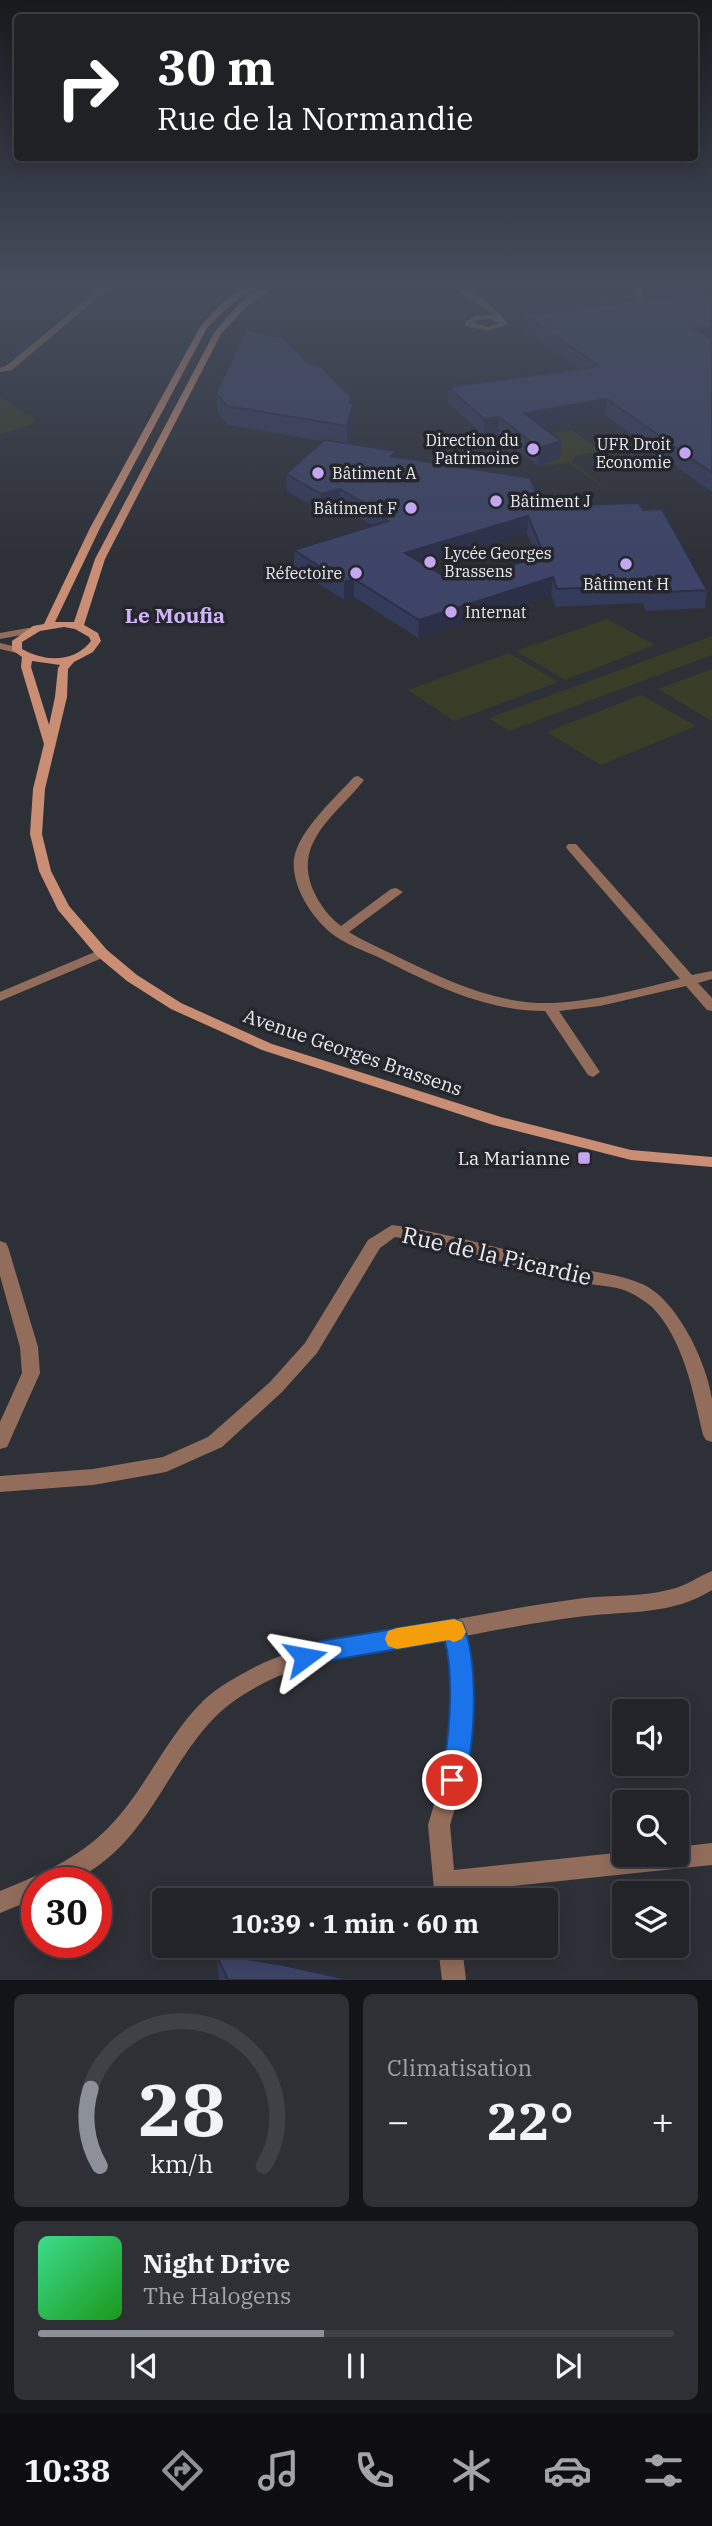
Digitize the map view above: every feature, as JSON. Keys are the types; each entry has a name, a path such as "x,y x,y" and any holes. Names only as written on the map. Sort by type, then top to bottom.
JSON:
{"street":[{"path":"48,625 94,528 175,379"},
{"path":"78,626 100,559 192,379"},
{"path":"0,636 48,625 78,626 94,635 96,641 91,649 58,662 0,646"},
{"path":"22,654 17,640 29,631"},
{"name":"Avenue Georges Brassens","path":"22,654 48,743"},
{"name":"Avenue Georges Brassens","path":"71,659 64,668 61,697 38,789 36,834 45,871 63,907 102,953 132,978 176,1006 267,1047 498,1121 631,1155 712,1162"},
{"path":"358,780 319,826 302,852 303,883 313,904 340,933 435,981 488,1000 549,1007 612,998 712,975"},
{"path":"572,847 712,1007"},
{"path":"340,933 396,892"},
{"path":"0,997 102,953"},
{"path":"549,1007 593,1072"},
{"name":"Rue de la Picardie","path":"0,1484 93,1477 166,1464 215,1442 276,1387 311,1348 374,1244 392,1231 424,1235 581,1277 636,1288 656,1301 671,1319 691,1362 712,1434"},
{"path":"0,1247 29,1347 31,1373 0,1442"},
{"path":"80,1867 118,1837 146,1800 191,1730 218,1702 241,1686 289,1661 321,1651 510,1617 592,1606 641,1605 680,1596 702,1588 712,1580"},
{"path":"445,1888 439,1825 458,1757 461,1659 454,1629"},
{"path":"467,1888 712,1854"},
{"path":"0,1902 21,1893"},
{"path":"451,1958 454,1980"}],"green space":[{"path":"0,397 35,419 32,425 0,434"},
{"path":"572,430 600,451 575,456 572,462 612,493 568,462 548,466 534,462 532,437"},
{"path":"607,619 655,645 565,680 516,651"},
{"path":"712,636 712,655 509,731 489,718"},
{"path":"509,653 558,682 454,721 408,690"},
{"path":"712,669 712,721 658,689"},
{"path":"641,695 696,726 601,765 547,732"}],"building":[{"path":"222,379 334,379 351,397 350,402 353,405 347,426 227,406 216,393"},
{"path":"503,379 712,379 712,473 607,399 524,413 561,441 539,448 499,417 484,419 448,387"},
{"path":"324,440 397,451 391,456 530,478 542,506 639,503 643,510 662,509 707,590 648,593 644,585 557,589 553,577 419,620 354,579 344,582 294,550 388,521 383,518 388,517 340,489 321,494 286,474","holes":["528,516 544,555 489,572 484,569 449,579 405,553"]},
{"path":"218,1958 240,1958 283,1965 351,1980 228,1980"}],"slow traffic":[{"path":"397,1639 454,1629 454,1632"}],"place":[{"name":"Direction du Patrimoine","path":"533,449"},
{"name":"UFR Droit Economie","path":"685,453"},
{"name":"Bâtiment A","path":"318,473"},
{"name":"Bâtiment J","path":"496,501"},
{"name":"Bâtiment F","path":"411,508"},
{"name":"Lycée Georges Brassens","path":"430,562"},
{"name":"Bâtiment H","path":"626,564"},
{"name":"Réfectoire","path":"356,573"},
{"name":"Internat","path":"451,612"},
{"name":"La Marianne","path":"584,1158"}],"district":[{"name":"Le Moufia","path":"175,615"}],"route":[{"path":"305,1657 321,1651 454,1629 461,1659 458,1757 452,1780"}]}
